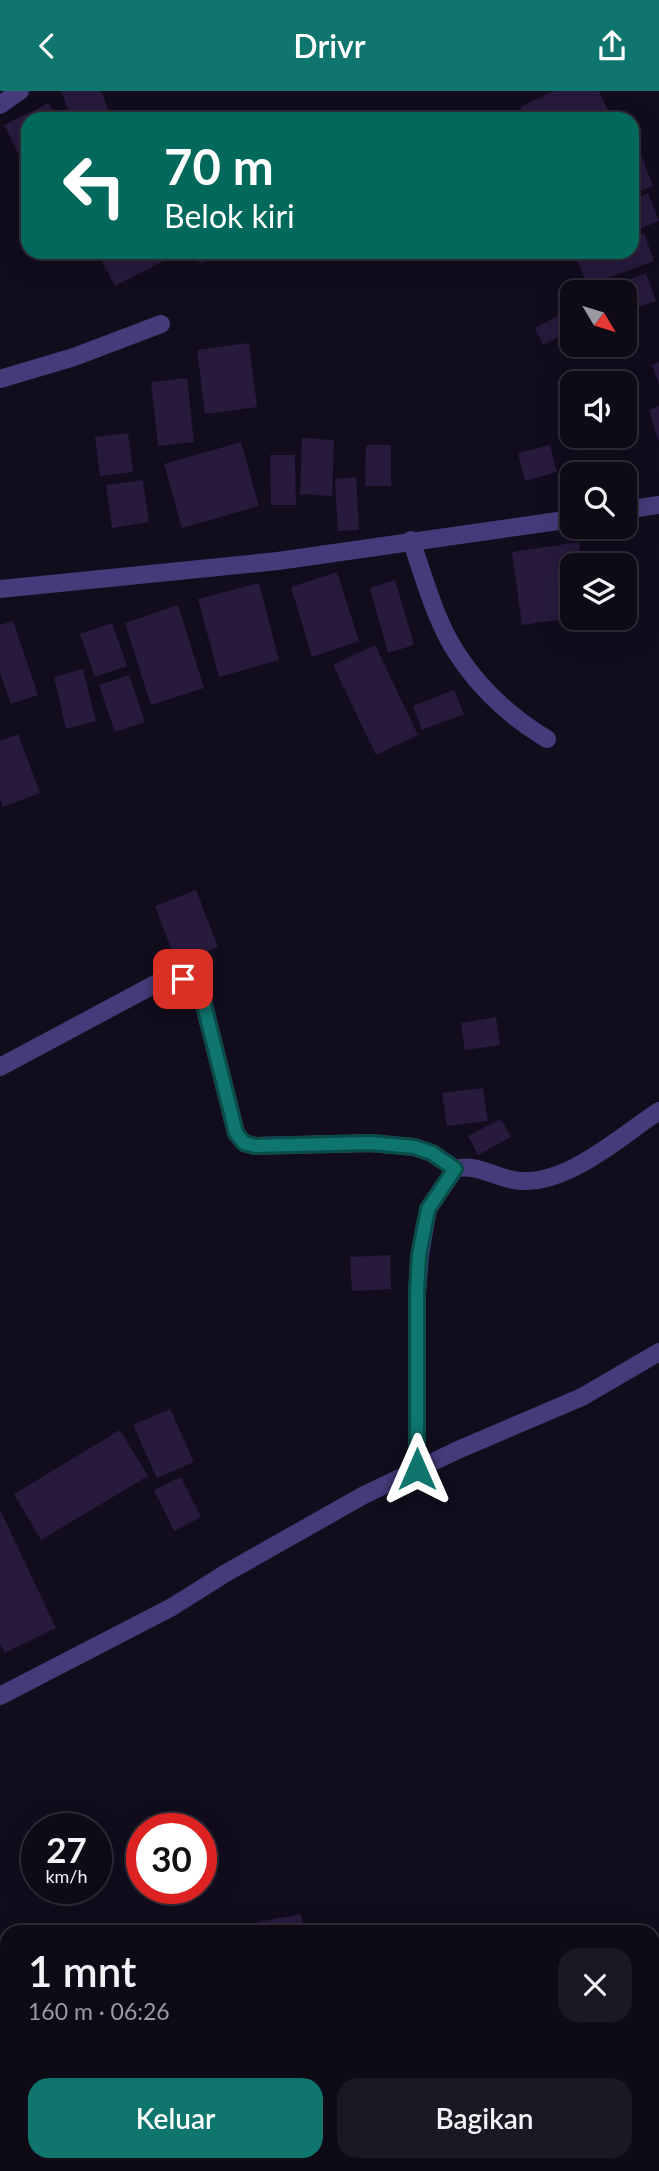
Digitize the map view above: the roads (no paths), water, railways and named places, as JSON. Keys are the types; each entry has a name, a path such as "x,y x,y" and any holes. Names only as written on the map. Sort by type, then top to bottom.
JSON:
{"street":[{"path":"0,105 20,91"},
{"path":"0,379 74,357 161,324"},
{"path":"637,508 659,505"},
{"path":"0,589 278,561 560,521"},
{"path":"411,540 456,653 472,674 518,721 547,739"},
{"path":"0,1067 159,982 183,979 198,988 202,997 236,1133 244,1143 255,1146 370,1143 414,1147 432,1153 455,1169 481,1169 524,1182 566,1173 659,1111"},
{"path":"417,1469 419,1255 428,1209 455,1169"},
{"path":"0,1696 172,1607 304,1527 364,1495 582,1397 659,1352"}]}
